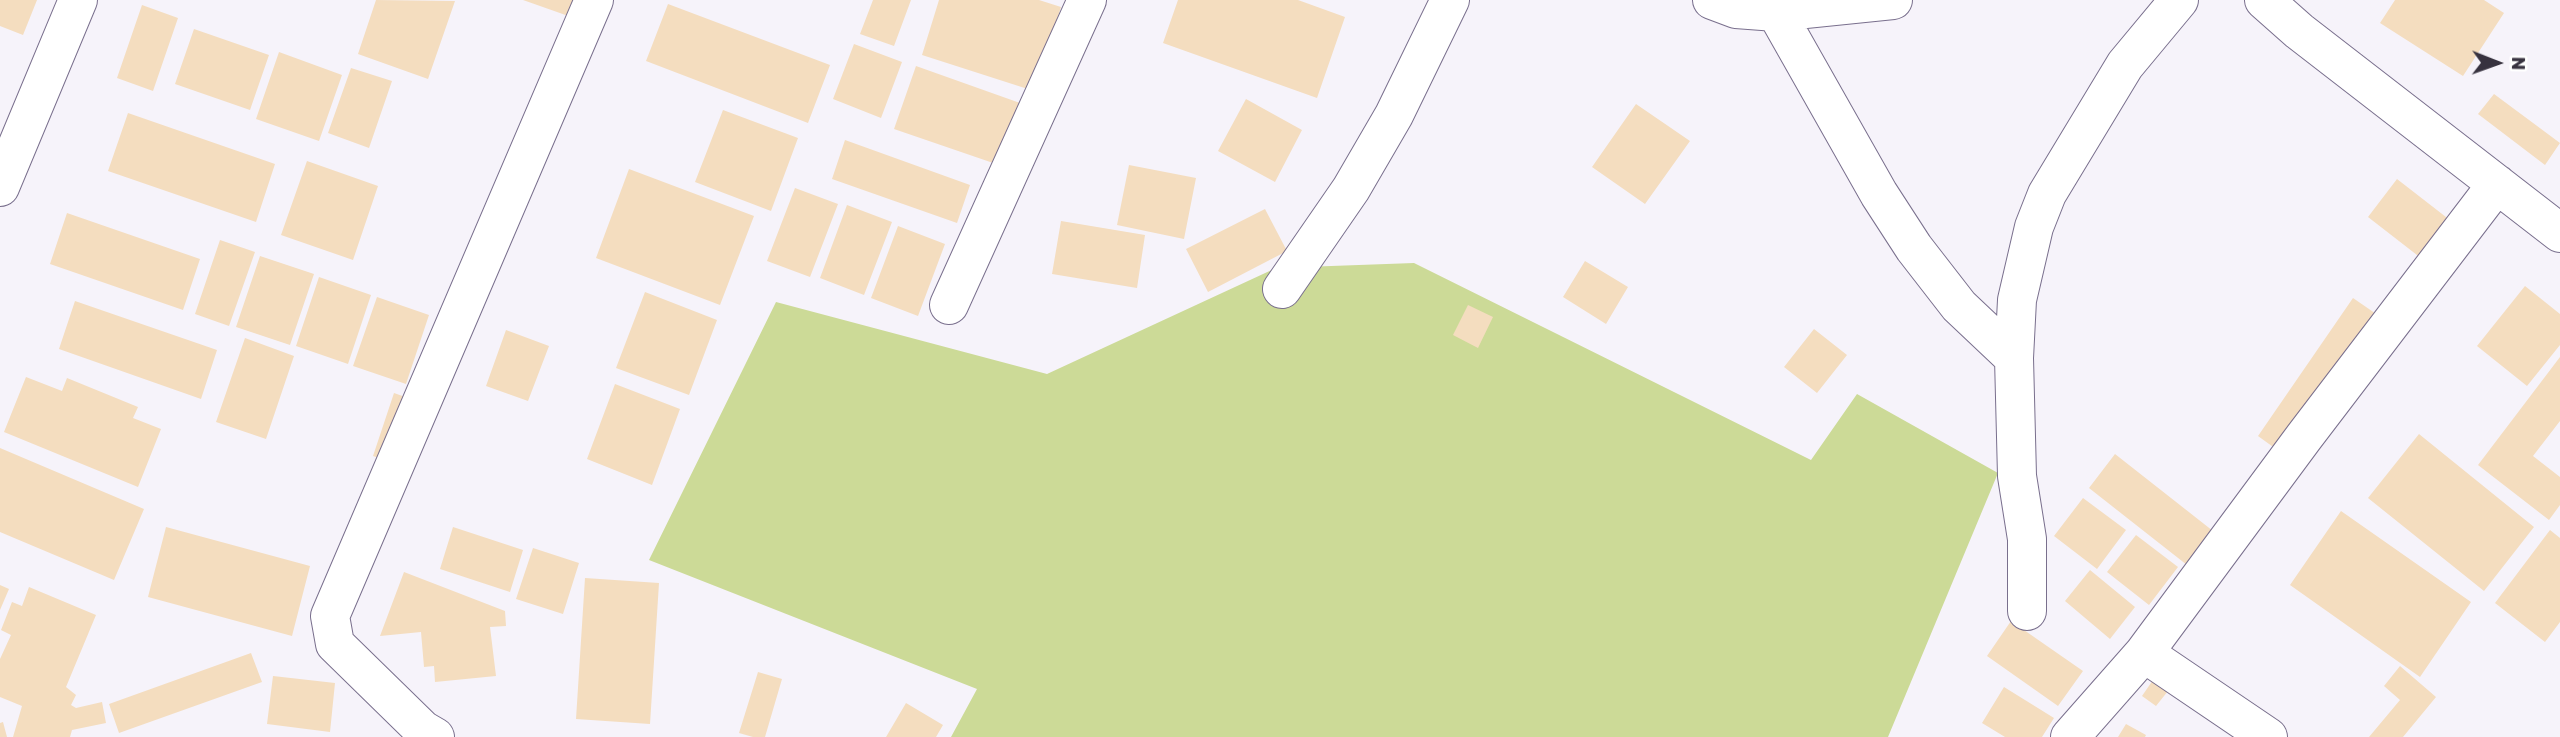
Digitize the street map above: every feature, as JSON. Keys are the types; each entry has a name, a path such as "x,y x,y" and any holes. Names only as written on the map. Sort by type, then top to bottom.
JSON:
{"street":[{"path":"0,187 78,0"},
{"path":"436,737 423,730 335,645 330,616 594,0"},
{"path":"949,305 1087,0"},
{"path":"1282,289 1351,189 1394,115 1450,0"},
{"path":"1712,0 1736,9 1776,12 1894,0"},
{"path":"2027,611 2027,539 2017,476 2014,358 2017,300 2034,227 2047,194 2125,65 2179,0"},
{"path":"2264,0 2299,31 2560,233"},
{"path":"1776,12 1903,232 1959,306 2014,358"},
{"path":"2070,737 2144,653 2497,184"},
{"path":"2144,653 2269,737"}],"green space":[{"path":"1414,263 1811,460 1857,394 1998,473 1888,737 951,737 977,689 649,560 776,302 1047,374 1276,268"}],"building":[{"path":"0,0 37,0 23,35 0,26"},
{"path":"376,0 455,1 428,79 358,54"},
{"path":"523,0 580,0 574,18"},
{"path":"873,0 911,0 894,46 860,34"},
{"path":"939,0 1039,0 1061,7 1034,91 922,55"},
{"path":"1178,0 1298,0 1345,17 1317,98 1163,43"},
{"path":"2395,0 2484,0 2504,13 2463,76 2380,23"},
{"path":"668,4 830,65 808,123 646,61"},
{"path":"142,5 178,18 153,91 117,78"},
{"path":"194,29 269,55 250,110 175,84"},
{"path":"854,44 902,62 881,118 833,99"},
{"path":"279,52 342,75 319,141 256,119"},
{"path":"916,66 1020,103 999,165 894,129"},
{"path":"351,68 392,81 369,148 328,133"},
{"path":"2494,94 2560,143 2545,165 2478,114"},
{"path":"1246,99 1302,130 1275,182 1218,151"},
{"path":"1636,104 1690,141 1645,204 1592,167"},
{"path":"723,110 798,138 771,211 695,182"},
{"path":"128,113 275,164 256,222 108,171"},
{"path":"845,140 970,185 957,223 832,179"},
{"path":"307,161 378,186 353,260 281,235"},
{"path":"1129,165 1196,178 1184,239 1117,225"},
{"path":"629,169 754,216 720,305 596,258"},
{"path":"2397,179 2455,224 2426,262 2368,217"},
{"path":"795,188 838,204 810,277 767,261"},
{"path":"847,205 892,222 864,295 820,278"},
{"path":"1265,209 1287,251 1208,292 1186,249"},
{"path":"67,213 200,259 183,310 50,264"},
{"path":"1061,221 1145,235 1137,288 1052,274"},
{"path":"898,226 945,244 918,316 871,298"},
{"path":"220,240 255,252 229,326 195,314"},
{"path":"260,256 314,274 290,345 236,327"},
{"path":"1585,261 1628,287 1606,324 1563,297"},
{"path":"319,277 371,295 348,364 296,346"},
{"path":"2525,286 2560,314 2560,345 2527,386 2477,346"},
{"path":"645,292 717,320 689,395 616,368"},
{"path":"377,297 429,315 406,384 353,366"},
{"path":"2353,298 2382,318 2287,457 2258,436"},
{"path":"75,301 217,350 201,399 59,349"},
{"path":"1468,305 1493,317 1478,348 1453,335"},
{"path":"1814,329 1847,355 1817,393 1784,367"},
{"path":"506,330 549,346 528,401 486,386"},
{"path":"245,338 294,356 266,439 216,422"},
{"path":"2560,357 2560,421 2533,456 2560,477 2560,505 2549,520 2478,465"},
{"path":"26,377 62,391 67,378 138,407 133,418 161,429 138,487 4,432"},
{"path":"615,384 680,409 652,485 587,459"},
{"path":"394,393 411,399 390,462 373,456"},
{"path":"2419,434 2534,527 2484,591 2368,498"},
{"path":"0,448 144,509 114,580 0,532"},
{"path":"2115,454 2213,531 2187,565 2089,488"},
{"path":"2083,498 2126,530 2097,569 2054,536"},
{"path":"2341,511 2471,602 2420,677 2290,585"},
{"path":"166,527 310,566 292,636 148,597"},
{"path":"453,527 523,550 510,592 440,569"},
{"path":"2550,530 2560,538 2560,622 2545,642 2495,603"},
{"path":"2136,535 2178,567 2149,605 2107,572"},
{"path":"533,548 579,563 563,614 516,599"},
{"path":"2090,570 2135,607 2110,639 2065,601"},
{"path":"404,572 505,611 506,626 490,627 496,676 435,682 434,666 424,667 421,632 380,636"},
{"path":"585,578 659,583 650,724 576,719"},
{"path":"0,585 9,589 0,610"},
{"path":"29,587 96,615 66,687 76,695 71,705 76,708 102,702 106,723 72,730 70,737 13,737 22,706 0,697 0,659 11,635 1,630 12,602 22,606"},
{"path":"2011,621 2083,671 2058,706 1987,656"},
{"path":"251,653 262,682 119,733 109,704"},
{"path":"2400,666 2436,697 2403,737 2369,737 2400,700 2384,686"},
{"path":"758,672 782,679 765,737 739,733"},
{"path":"273,676 335,683 330,732 267,724"},
{"path":"2153,680 2168,691 2156,706 2142,696"},
{"path":"2004,687 2054,718 2042,737 2005,737 1982,723"},
{"path":"906,703 943,725 936,737 886,737"},
{"path":"3,722 7,737 0,737 0,723"},
{"path":"2126,724 2146,735 2145,737 2118,737"}]}
